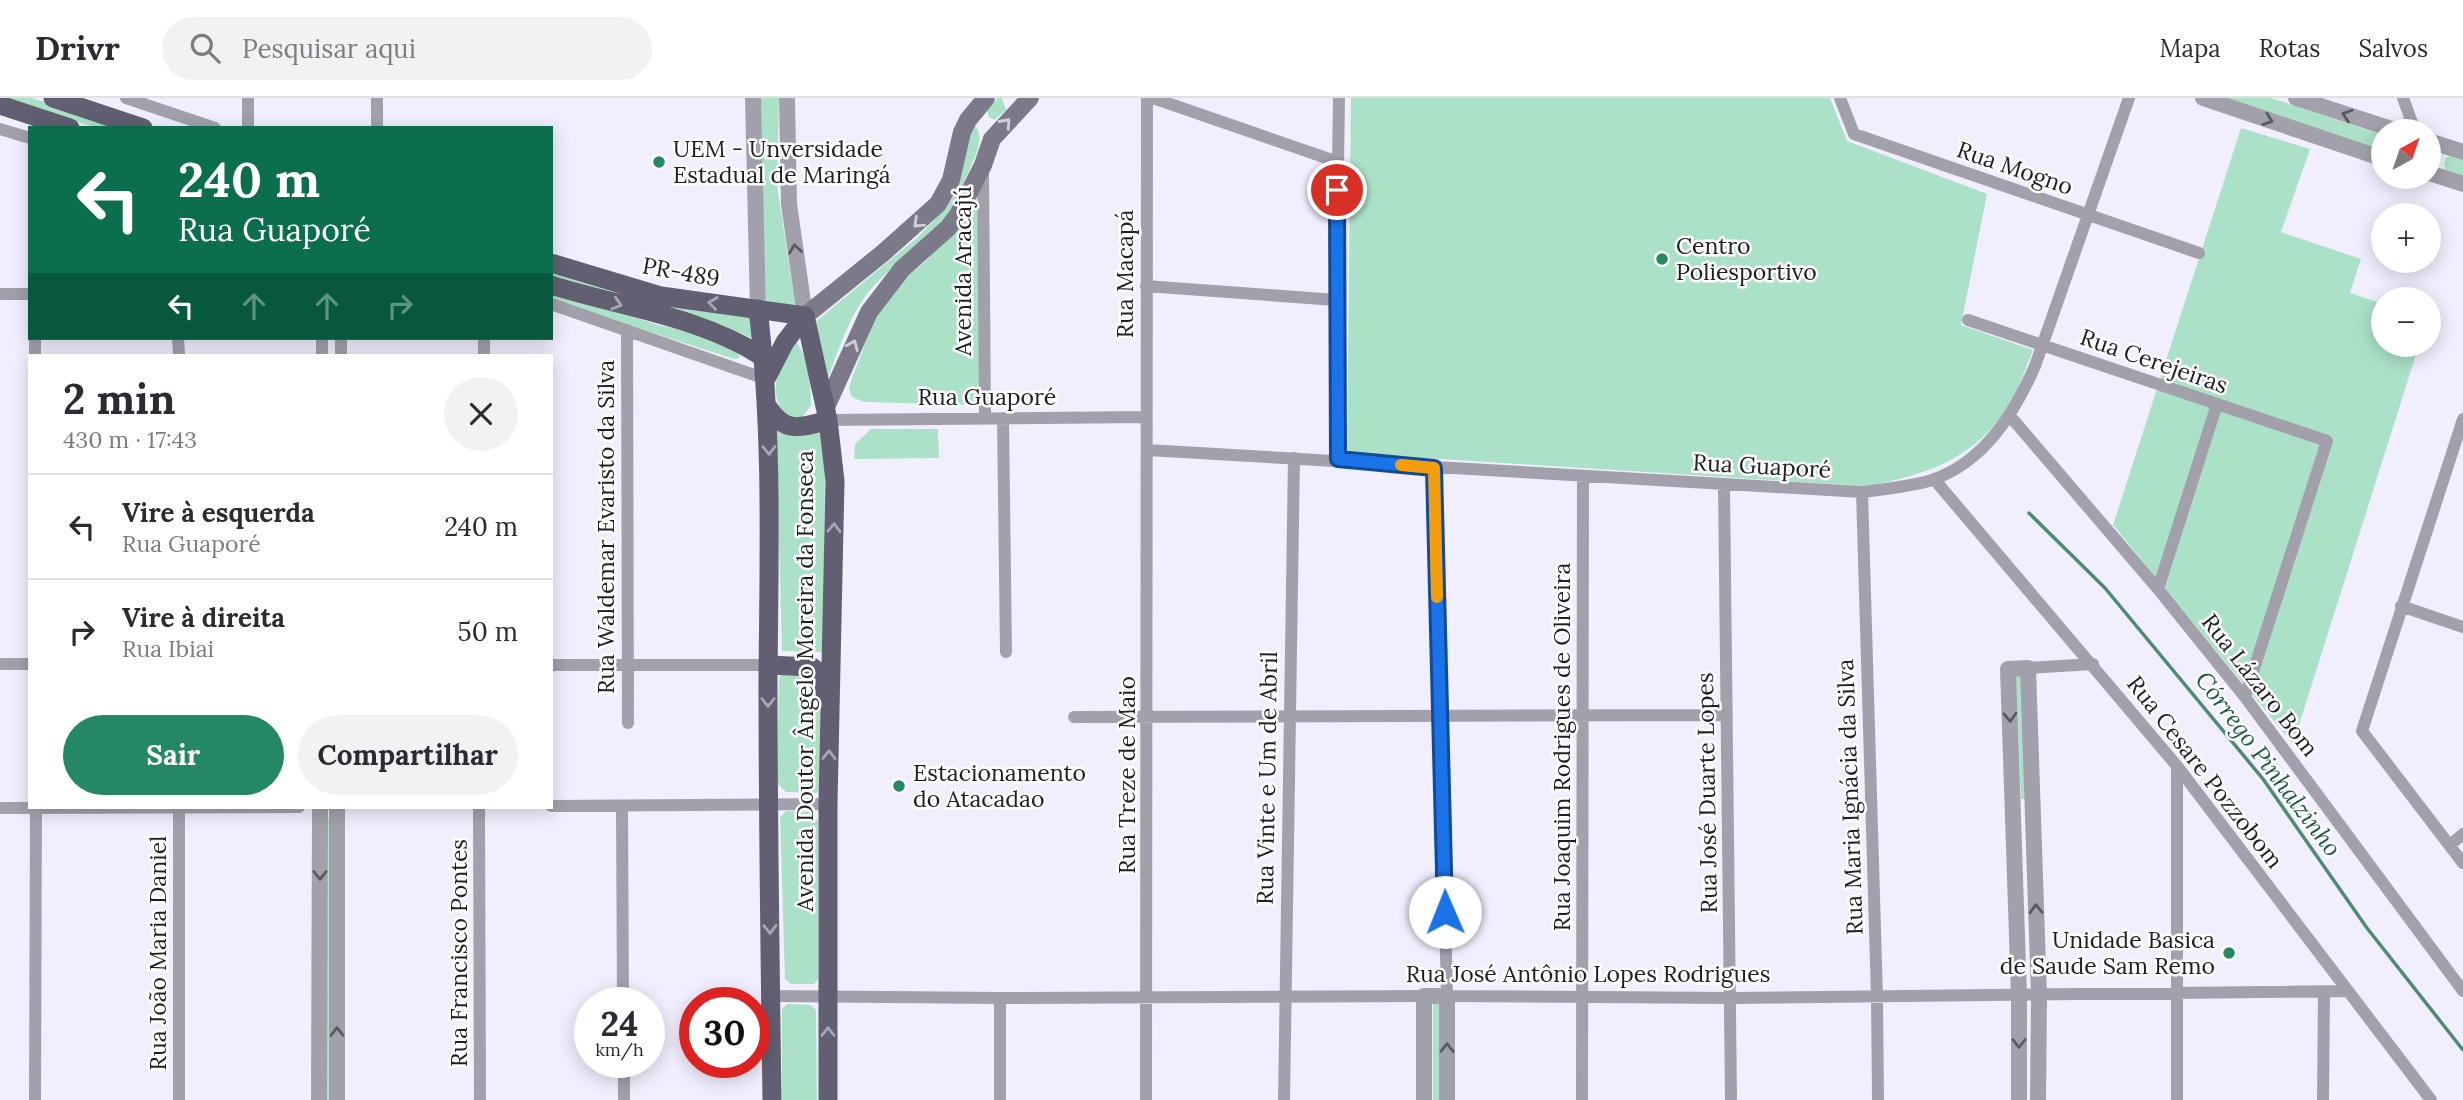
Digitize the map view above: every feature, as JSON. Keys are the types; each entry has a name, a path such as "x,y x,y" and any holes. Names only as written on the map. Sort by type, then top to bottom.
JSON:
{"main road":[{"path":"53,98 137,126"},
{"path":"768,407 775,417 790,426 807,426 827,414 869,312 902,269 953,222 983,165 992,139 1030,98"},
{"path":"766,379 775,359 799,323 938,204 951,180 962,132 983,99"},
{"path":"0,105 64,126"},
{"name":"PR-489","path":"553,264 661,296 762,309 799,323"},
{"name":"PR-489","path":"553,286 712,330 743,344 764,358"},
{"name":"Avenida Doutor Ângelo Moreira da Fonseca","path":"762,309 768,407 771,578 768,804 772,1100"},
{"name":"Avenida Doutor Ângelo Moreira da Fonseca","path":"799,323 812,348 827,414 835,481 828,804 828,1100"},
{"path":"768,665 802,665 816,668 825,680 825,704 830,708"}],"street":[{"path":"126,98 209,126"},
{"path":"248,98 248,126"},
{"path":"377,98 377,126"},
{"name":"Avenida Doutor Ângelo Moreira da Fonseca","path":"753,98 762,309"},
{"name":"Avenida Doutor Ângelo Moreira da Fonseca","path":"787,98 789,204 799,323"},
{"name":"Rua Macapá","path":"1147,98 1147,450"},
{"path":"1153,98 1338,162"},
{"path":"1338,459 1336,300 1339,98"},
{"name":"Rua Mogno","path":"1840,98 1854,134 2199,253"},
{"name":"Rua Guaporé","path":"1147,450 1338,459 1434,468 1862,492 1934,479 1970,459 1997,434 2010,416 2035,366 2129,98"},
{"path":"2203,98 2371,155"},
{"path":"2296,98 2371,122"},
{"path":"2403,98 2411,119"},
{"path":"0,129 28,137"},
{"path":"2441,145 2463,152"},
{"name":"Avenida Aracajú","path":"983,165 985,418"},
{"path":"2441,177 2463,184"},
{"path":"1146,286 1336,300"},
{"path":"0,294 28,294"},
{"path":"553,305 766,379"},
{"name":"Rua Cerejeiras","path":"1968,320 2327,441 2245,697"},
{"name":"Rua Waldemar Evaristo da Silva","path":"627,330 628,723"},
{"path":"2158,589 2217,404"},
{"name":"Rua Guaporé","path":"827,414 985,418 1146,417"},
{"name":"Rua Lázaro Bom","path":"2010,416 2158,589 2245,697 2463,991"},
{"path":"1003,418 1006,652"},
{"path":"2463,419 2362,731 2463,863"},
{"name":"Rua Treze de Maio","path":"1146,1100 1147,450"},
{"name":"Rua Vinte e Um de Abril","path":"1284,1100 1294,458"},
{"path":"1434,468 1447,996 1447,1100"},
{"name":"Rua Joaquim Rodrigues de Oliveira","path":"1582,1100 1583,477"},
{"name":"Rua Cesare Pozzobom","path":"1934,479 2177,766 2431,1100"},
{"name":"Rua José Duarte Lopes","path":"1724,485 1731,1100"},
{"name":"Rua Maria Ignácia da Silva","path":"1862,492 1878,1100"},
{"path":"2401,606 2463,627"},
{"path":"0,664 28,664"},
{"path":"2019,1100 2020,995 2008,669 2093,664"},
{"path":"553,665 768,665"},
{"path":"2028,668 2039,996 2038,1100"},
{"path":"1074,717 1727,715"},
{"path":"2177,766 2178,1100"},
{"path":"553,806 828,804"},
{"path":"622,806 624,987"},
{"path":"0,808 28,808"},
{"path":"35,1100 36,809"},
{"name":"Rua João Maria Daniel","path":"179,809 179,1100"},
{"path":"319,1100 320,809"},
{"path":"337,809 337,1100"},
{"name":"Rua Francisco Pontes","path":"479,809 480,1100"},
{"path":"2450,845 2463,834"},
{"name":"Rua José Antônio Lopes Rodrigues","path":"771,996 1731,998 2347,991"},
{"path":"2323,1100 2324,992"},
{"path":"1424,996 1424,1100"},
{"path":"1000,998 1000,1100"},
{"path":"624,1078 624,1100"}],"green space":[{"path":"6,98 32,98 118,126 91,126"},
{"path":"759,98 779,98 777,185 795,303 793,306 767,303 766,299"},
{"path":"998,98 1002,98 1006,110 994,120 989,117 987,110"},
{"name":"Centro Poliesportivo","path":"1351,98 1830,98 1847,141 1987,194 1961,325 2033,350 2020,383 2002,415 1987,433 1970,447 1952,459 1911,476 1866,486 1347,453"},
{"path":"2217,98 2271,98 2371,131 2371,149"},
{"path":"975,126 979,135 979,146 954,206 938,227 867,294 849,325 825,385 814,323 918,237 947,206 972,127"},
{"path":"2241,128 2310,149 2281,232 2361,259 2350,293 2371,300 2371,357 2415,357 2293,744 2113,525"},
{"path":"2451,156 2463,160 2463,177 2446,172 2446,158"},
{"path":"978,205 980,405 864,402 852,397 849,388 873,323 897,284 925,262"},
{"path":"553,266 753,315 756,340 722,325 553,277"},
{"path":"553,290 658,325 706,335 738,354 740,358 734,359 553,301"},
{"path":"795,340 806,363 811,405 802,418 786,418 776,396 777,378"},
{"path":"822,424 825,470 823,652 782,651 776,429 794,437 810,432"},
{"path":"871,429 938,429 939,458 854,459 855,444"},
{"path":"783,669 813,671 822,714 821,789 817,793 786,792 777,783 779,679"},
{"path":"2021,673 2026,799 2021,799 2016,674"},
{"path":"786,811 811,812 818,821 818,979 814,984 791,984 785,979 780,817"},
{"path":"325,818 332,819 332,1100 325,1100"},
{"path":"1433,1000 1440,1000 1440,1100 1433,1100"},
{"path":"787,1004 811,1005 816,1010 817,1100 782,1100 782,1009"}],"waterway":[{"name":"Córrego Pinhalzinho","path":"2029,513 2105,588 2263,779 2367,928 2463,1050"}],"slow traffic":[{"path":"1401,465 1434,468 1437,597"}],"place":[{"name":"UEM - Unversidade Estadual de Maringá","path":"659,162"},
{"name":"Centro Poliesportivo","path":"1662,259"},
{"name":"Estacionamento do Atacadao","path":"899,786"},
{"name":"Unidade Basica de Saude Sam Remo","path":"2229,953"}],"route":[{"path":"1337,190 1338,459 1434,468 1445,912"}]}
